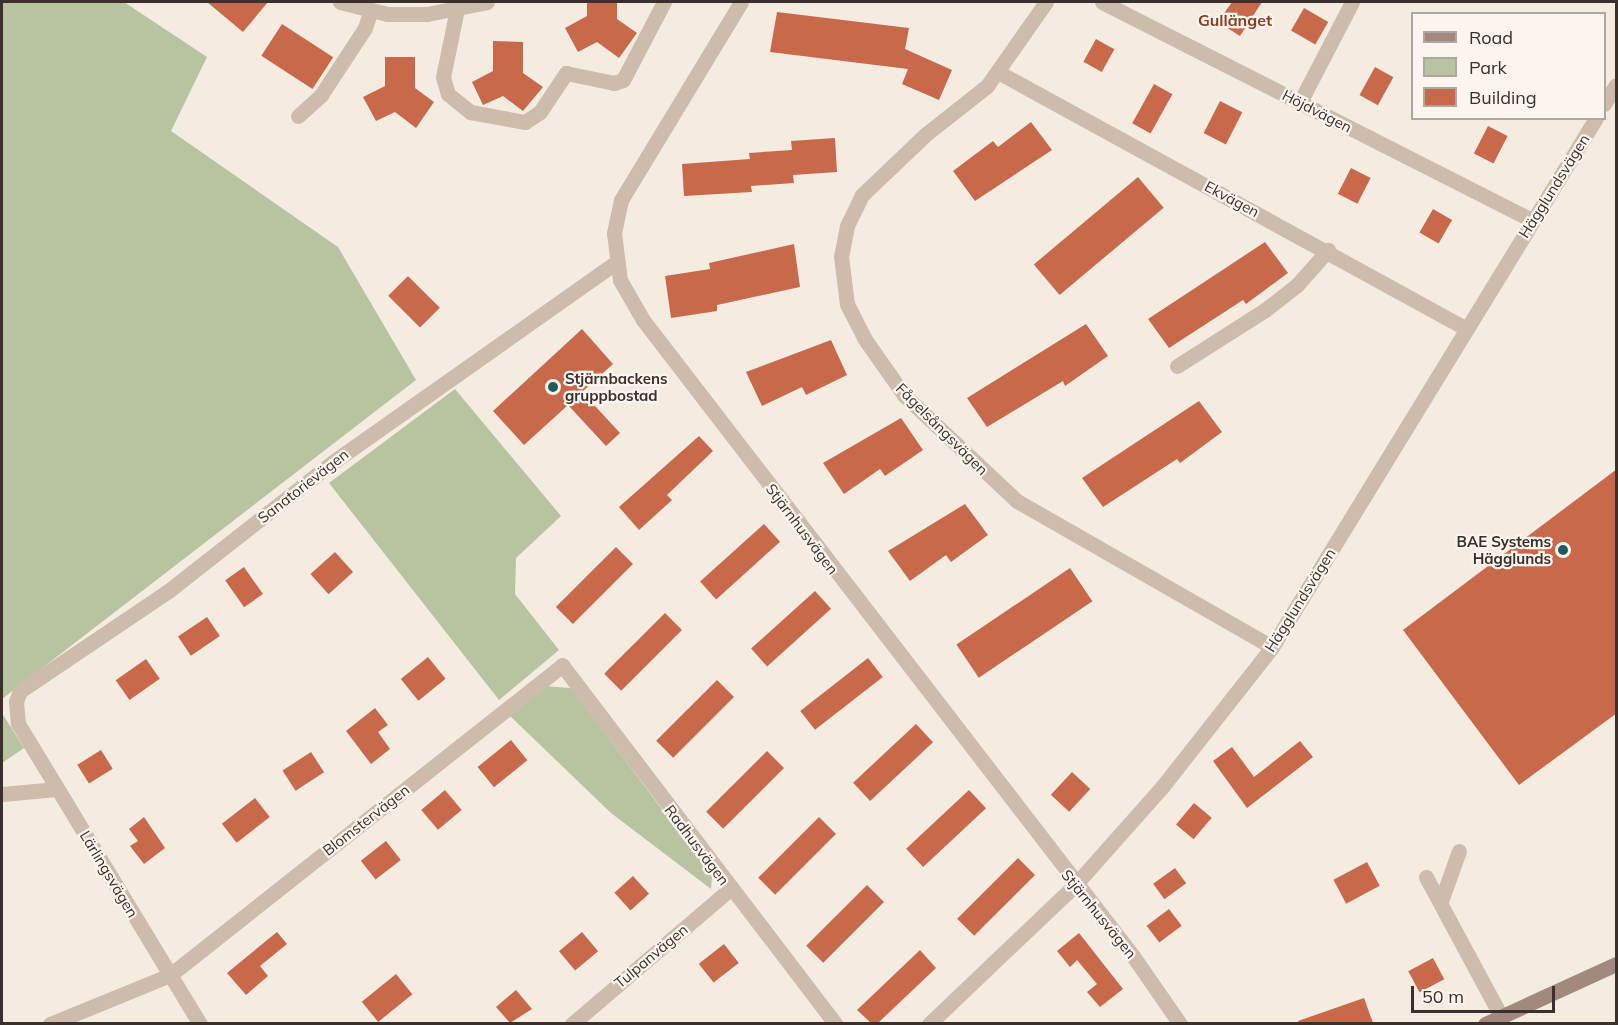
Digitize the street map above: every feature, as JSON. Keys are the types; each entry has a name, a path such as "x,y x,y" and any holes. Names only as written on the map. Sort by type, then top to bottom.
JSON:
{"main road":[{"path":"1485,1023 1617,964"}],"street":[{"path":"340,2 371,10 427,14 487,2"},
{"path":"457,9 442,77 448,94 470,112 516,122 536,117 566,73 614,83 623,80 664,2"},
{"name":"Stjärnhusvägen","path":"741,2 621,200 615,219 615,263 643,320 1180,1023"},
{"name":"Fågelsångsvägen","path":"1046,2 998,72 891,166 856,204 841,256 842,285 855,321 904,395 1017,501 1272,647"},
{"name":"Höjdvägen","path":"1102,2 1533,221"},
{"path":"1300,102 1352,2"},
{"path":"298,116 321,95 365,28 371,10"},
{"name":"Ekvägen","path":"998,72 1092,128 1328,250 1465,328"},
{"path":"1606,103 1617,85"},
{"name":"Hägglundsvägen","path":"928,1023 1075,885 1162,787 1272,647 1465,328 1595,120"},
{"path":"1177,366 1265,310 1305,277 1328,250"},
{"name":"Sanatorievägen","path":"18,724 16,701 29,684 167,592 333,462 615,263"},
{"name":"Radhusvägen","path":"562,665 730,889 835,1023"},
{"name":"Blomstervägen","path":"50,1023 170,975 562,665"},
{"name":"Lärlingsvägen","path":"18,724 200,1023"},
{"path":"2,794 57,789"},
{"path":"1440,901 1460,851"},
{"path":"1426,877 1501,1016"},
{"name":"Tulpanvägen","path":"572,1023 730,889"}],"green space":[{"path":"2,2 124,2 207,57 171,131 338,247 416,380 2,699"},
{"path":"455,389 561,516 516,558 515,594 559,650 499,700 329,483"},
{"path":"543,686 571,688 712,876 711,889 611,813 509,715"},
{"path":"2,713 24,748 2,763"}],"building":[{"path":"207,2 268,2 243,32"},
{"path":"587,2 617,2 617,19 637,33 619,58 597,42 578,52 565,28 587,16"},
{"path":"1232,2 1262,2 1240,36 1218,22"},
{"path":"1304,8 1328,22 1315,45 1291,31"},
{"path":"777,12 909,28 905,49 952,70 939,100 902,84 908,69 770,52"},
{"path":"282,24 333,57 312,89 261,56"},
{"path":"1096,39 1114,49 1102,72 1083,62"},
{"path":"493,41 523,42 523,73 543,87 523,111 503,96 483,105 472,82 493,71"},
{"path":"385,57 415,57 415,88 434,102 416,128 395,112 376,121 363,97 385,86"},
{"path":"1375,67 1393,77 1378,105 1359,95"},
{"path":"1154,84 1172,94 1151,134 1132,123"},
{"path":"1220,101 1242,112 1226,144 1204,133"},
{"path":"1031,122 1052,150 975,201 953,171 993,141 998,147"},
{"path":"1488,126 1508,136 1494,164 1474,154"},
{"path":"835,138 837,172 793,175 794,183 751,186 752,192 684,196 682,164 750,159 749,153 792,150 791,141"},
{"path":"1351,168 1371,178 1357,204 1338,194"},
{"path":"1138,177 1164,208 1060,295 1034,264"},
{"path":"1433,209 1452,220 1439,243 1420,232"},
{"path":"1265,242 1288,273 1246,304 1243,300 1169,348 1148,319"},
{"path":"794,244 800,287 717,305 717,311 671,318 665,276 710,269 709,263"},
{"path":"408,276 440,308 420,328 388,296"},
{"path":"1086,324 1108,356 1065,386 1063,381 987,427 967,398"},
{"name":"Stjärnbackens gruppbostad","path":"582,329 613,364 582,392 620,433 606,446 568,405 524,445 493,411"},
{"path":"831,340 847,375 806,395 802,387 762,406 746,372"},
{"path":"1199,401 1222,432 1180,463 1177,459 1103,507 1082,478"},
{"path":"901,418 923,450 885,476 880,469 844,494 823,463"},
{"path":"699,436 713,451 667,495 672,500 639,530 619,507"},
{"name":"BAE Systems Hägglunds","path":"1617,469 1617,713 1519,785 1403,630"},
{"path":"965,504 988,535 951,562 946,555 910,581 888,551"},
{"path":"764,524 780,542 716,599 700,582"},
{"path":"616,547 633,564 573,624 556,607"},
{"path":"335,552 353,572 329,594 310,574"},
{"path":"244,567 263,594 244,607 225,580"},
{"path":"1070,568 1092,601 979,678 956,645"},
{"path":"815,591 831,609 767,666 751,649"},
{"path":"665,613 682,630 621,691 604,674"},
{"path":"207,617 220,636 191,656 178,637"},
{"path":"428,657 446,679 418,701 401,679"},
{"path":"868,658 883,677 815,730 800,711"},
{"path":"146,659 160,679 129,700 116,680"},
{"path":"717,680 734,697 673,758 656,741"},
{"path":"375,708 388,725 378,732 390,749 371,764 346,731"},
{"path":"916,724 933,742 870,801 853,783"},
{"path":"511,740 527,760 494,787 478,767"},
{"path":"1300,741 1313,757 1247,808 1213,761 1232,747 1254,777"},
{"path":"101,750 113,769 89,783 77,765"},
{"path":"767,751 784,768 723,829 706,812"},
{"path":"311,752 324,772 296,791 282,771"},
{"path":"1072,772 1090,789 1069,812 1051,795"},
{"path":"445,790 462,810 438,830 421,810"},
{"path":"969,790 986,808 923,867 906,849"},
{"path":"255,798 270,817 237,843 222,824"},
{"path":"1194,803 1212,818 1194,839 1176,824"},
{"path":"144,817 165,848 144,864 130,846 138,841 129,829"},
{"path":"819,817 836,834 775,895 758,878"},
{"path":"386,841 401,860 376,880 361,861"},
{"path":"1018,858 1035,875 974,936 957,919"},
{"path":"1367,862 1380,886 1346,904 1333,880"},
{"path":"1175,868 1186,883 1164,899 1153,884"},
{"path":"633,876 649,894 630,911 614,893"},
{"path":"867,885 884,902 823,963 806,946"},
{"path":"1169,909 1182,926 1159,943 1147,926"},
{"path":"277,932 287,944 260,966 268,976 246,995 227,973"},
{"path":"582,932 598,951 575,970 559,951"},
{"path":"1079,933 1123,989 1100,1007 1087,992 1097,984 1077,960 1070,967 1057,951"},
{"path":"724,944 739,963 714,983 699,964"},
{"path":"920,950 936,968 878,1023 871,1023 857,1010"},
{"path":"1433,958 1444,979 1420,992 1408,971"},
{"path":"396,974 412,994 378,1022 362,1002"},
{"path":"516,990 532,1009 510,1023 496,1007"},
{"path":"1364,998 1373,1023 1299,1023 1298,1021"}],"place":[{"name":"Stjärnbackens gruppbostad","path":"553,387"},
{"name":"BAE Systems Hägglunds","path":"1563,550"}],"district":[{"name":"Gullänget","path":"1235,20"}]}
